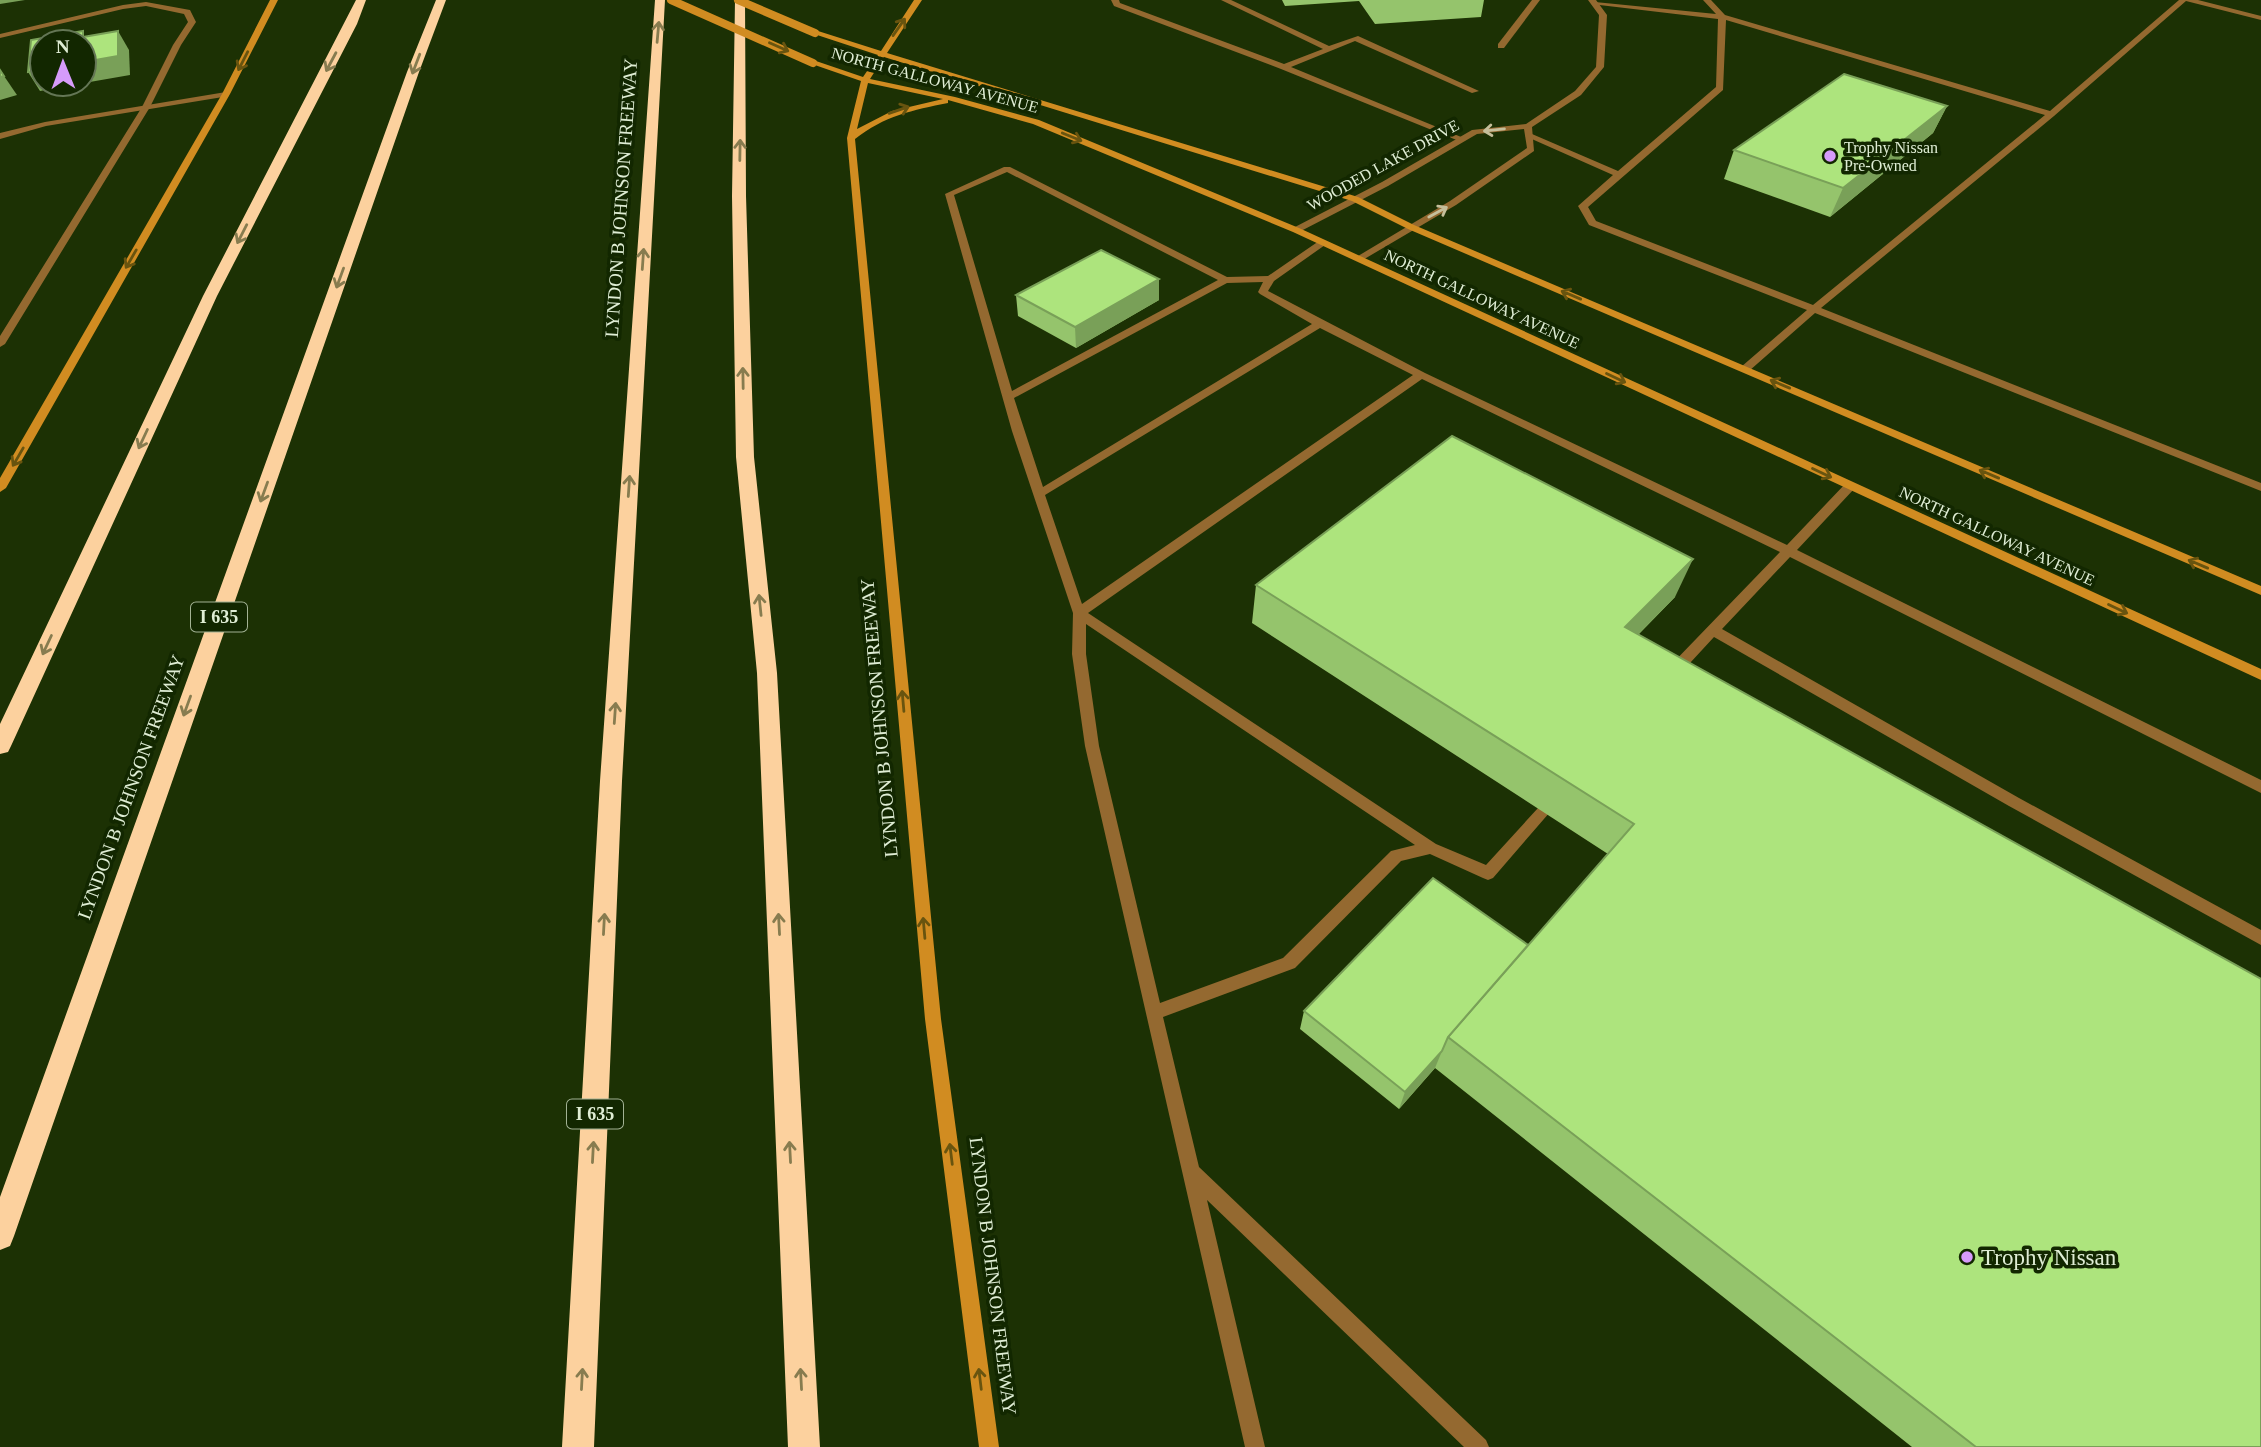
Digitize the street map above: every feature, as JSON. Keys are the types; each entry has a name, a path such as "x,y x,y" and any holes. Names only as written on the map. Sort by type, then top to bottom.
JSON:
{"highway":[{"path":"0,746 210,296 351,24 360,0"},
{"name":"LYNDON B JOHNSON FREEWAY","path":"0,1236 413,72 441,0"},
{"name":"LYNDON B JOHNSON FREEWAY","path":"578,1447 611,781 660,0"},
{"path":"739,0 739,196 745,457 767,673 804,1447"}],"main road":[{"path":"0,488 226,94 274,0"},
{"name":"NORTH GALLOWAY AVENUE","path":"671,0 813,63 865,80 955,99 1035,122 1296,230 2261,675"},
{"name":"NORTH GALLOWAY AVENUE","path":"739,0 815,33 879,55 1354,199 1411,227 2261,591"},
{"name":"LYNDON B JOHNSON FREEWAY","path":"918,0 879,55 865,80 851,138 933,1019 989,1447"},
{"path":"851,138 870,122 898,110 955,99"}],"street":[{"path":"1115,0 1117,4 1284,67 1462,139"},
{"path":"1225,0 1329,48"},
{"path":"1501,46 1536,0"},
{"path":"1707,0 1722,18 1720,88 1583,206 1592,223 2261,487"},
{"path":"1745,369 2051,114 2183,0"},
{"path":"2189,0 2261,18"},
{"path":"1594,2 1722,18 2051,114"},
{"name":"WOODED LAKE DRIVE","path":"1296,230 1475,132 1529,131 1578,93 1600,67 1603,15 1594,2"},
{"path":"0,36 146,4 187,12 192,23 177,45 146,107 0,344"},
{"path":"1284,67 1355,38 1475,91"},
{"path":"0,136 45,124 226,94"},
{"path":"1529,131 1620,176"},
{"name":"WOODED LAKE DRIVE","path":"1358,259 1453,204 1531,149 1529,131"},
{"path":"1225,280 1007,169 949,194 1008,397 1079,613 1079,654 1092,746 1255,1447"},
{"path":"1322,243 1270,279 1263,292 1421,376 1789,551 2261,787"},
{"path":"1008,397 1225,280 1270,279"},
{"path":"1039,494 1319,324"},
{"path":"1079,613 1421,376"},
{"path":"1663,682 1850,486"},
{"path":"1079,613 1431,848 1488,873 1543,812"},
{"path":"1713,630 2261,939"},
{"path":"1154,1013 1289,963 1396,856 1431,848"},
{"path":"1192,1172 1479,1447"}],"building":[{"path":"118,31 118,56 98,60 98,34"},
{"name":"Trophy Nissan Pre-Owned","path":"1844,74 1947,106 1843,188 1734,150"},
{"path":"1101,250 1159,279 1075,327 1016,295"},
{"name":"Trophy Nissan","path":"1452,436 1693,559 1625,627 2261,979 2261,1447 1976,1447 1448,1037 1634,824 1256,585"},
{"path":"1433,878 1528,945 1448,1037 1442,1051 1405,1092 1304,1011"}],"place":[{"name":"Trophy Nissan Pre-Owned","path":"1830,156"},
{"name":"Trophy Nissan","path":"1967,1257"}]}
